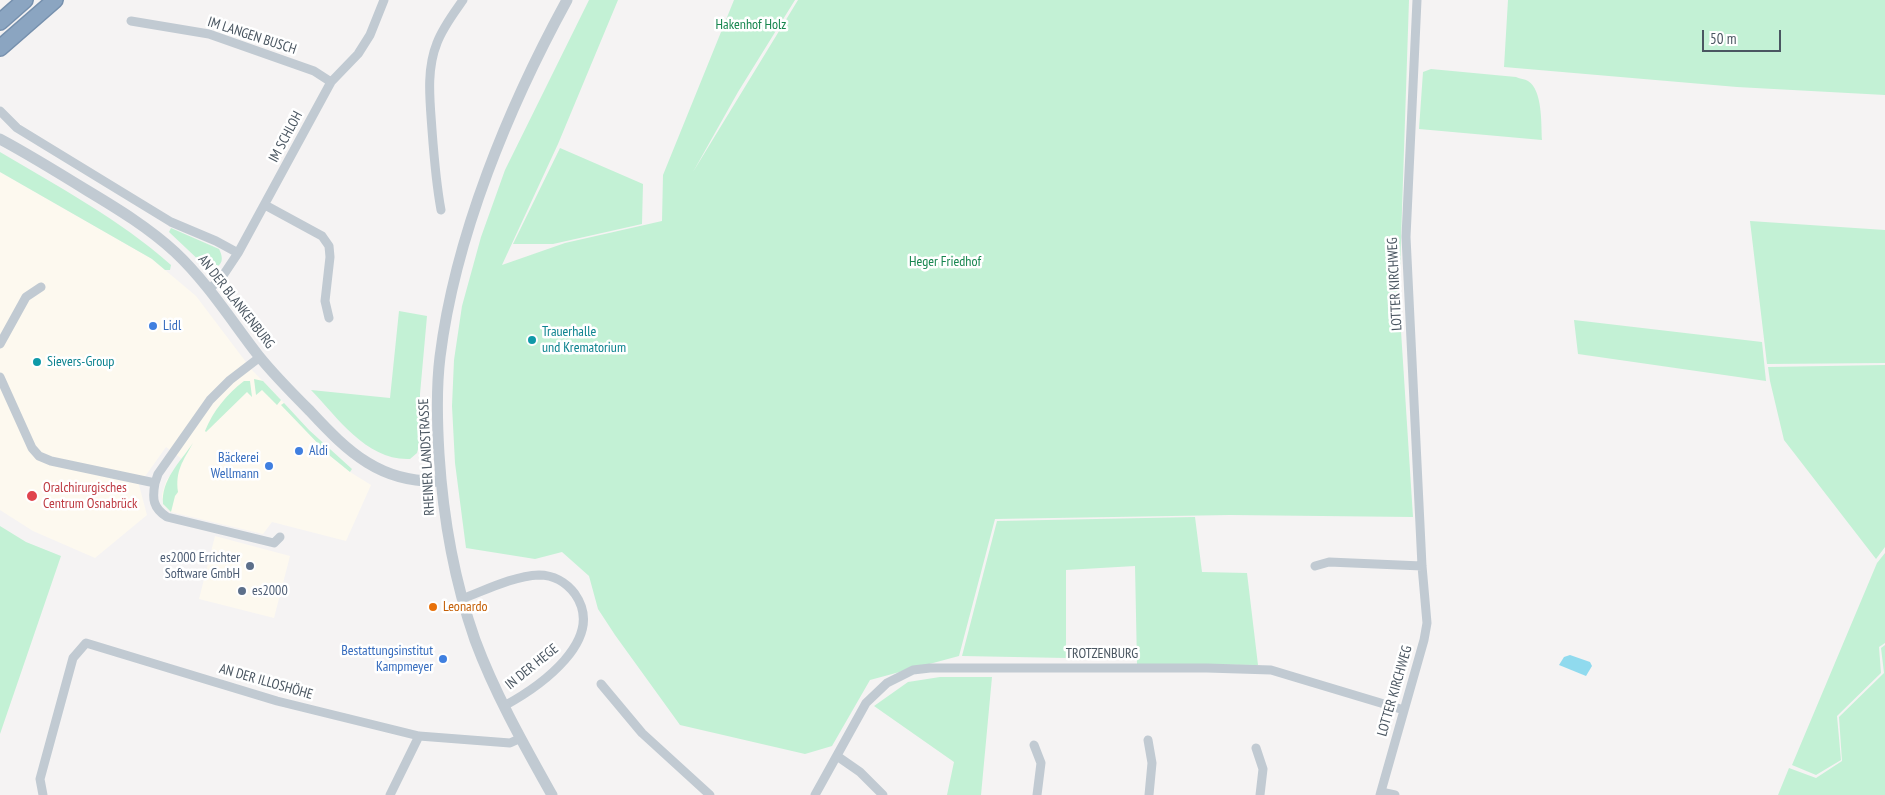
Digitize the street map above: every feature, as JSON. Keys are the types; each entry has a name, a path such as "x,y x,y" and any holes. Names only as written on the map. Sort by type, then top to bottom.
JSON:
{"highway":[{"path":"0,22 26,0"},
{"path":"0,48 55,0"}],"street":[{"name":"IM SCHLOH","path":"209,290 224,274 238,253 331,82 358,54 370,35 384,0"},
{"path":"441,210 436,181 429,93 431,65 437,42 463,0"},
{"name":"RHEINER LANDSTRASSE","path":"552,795 504,706 476,641 462,599 447,530 441,481 437,410 440,357 448,307 458,263 480,193 501,138 535,62 567,0"},
{"name":"LOTTER KIRCHWEG","path":"1395,795 1380,793 1425,635 1426,623 1406,237 1417,0"},
{"name":"IM LANGEN BUSCH","path":"131,21 209,34 314,71 331,82"},
{"name":"AN DER BLANKENBURG","path":"0,111 17,128 172,222 216,241 238,253"},
{"name":"AN DER BLANKENBURG","path":"0,139 130,218 174,251 209,290 260,357 329,432 364,461 388,474 411,481 441,481"},
{"path":"265,205 322,236 329,246 330,257 325,301 329,318"},
{"path":"0,344 26,297 41,287"},
{"path":"260,357 230,380 210,400 158,474 153,494 158,511 167,518 274,543 280,537"},
{"path":"0,376 32,448 39,456 51,461 155,483"},
{"path":"1316,566 1329,562 1422,566"},
{"name":"IN DER HEGE","path":"462,599 520,579 539,575 560,580 568,586 578,600 582,618 582,630 579,642 572,653 531,689 504,706"},
{"name":"AN DER ILLOSHÖHE","path":"43,795 40,779 56,718 73,658 86,643 277,701 419,736 510,743 521,738"},
{"name":"TROTZENBURG","path":"815,795 866,704 887,683 913,670 930,668 1206,668 1272,670 1404,710"},
{"path":"601,684 642,733 710,795"},
{"path":"390,795 419,736"},
{"path":"1148,740 1152,763 1148,795"},
{"path":"1034,745 1041,763 1038,795"},
{"path":"1256,748 1263,769 1260,795"},
{"path":"837,756 860,772 883,795"}],"shaded area":[{"path":"0,172 152,259 196,296 252,370 284,403 282,406 329,455 350,472 371,485 346,541 272,522 263,534 171,512 163,505 162,494 166,481 182,459 166,447 139,485 147,515 95,558 33,531 0,510"},
{"path":"215,536 290,556 274,618 199,599"}],"green space":[{"name":"Heger Friedhof","path":"589,0 618,0 558,144 502,265 565,243 662,221 663,175 734,0 795,0 738,92 693,172 798,0 1409,0 1399,300 1413,517 1230,515 995,519 959,656 870,680 832,746 805,754 680,725 598,609 589,576 562,552 535,559 466,548 455,463 452,406 454,360 462,306 481,237 505,170"},
{"path":"1508,0 1885,0 1885,95 1737,87 1504,67"},
{"path":"1431,69 1516,77 1528,81 1533,86 1539,100 1542,140 1419,129 1423,72"},
{"path":"560,148 643,184 642,224 553,244 513,244"},
{"path":"0,152 110,218 171,265 170,270 165,270 152,259 0,172"},
{"path":"1750,221 1885,230 1885,363 1767,364"},
{"path":"171,228 219,249 222,256 220,264 211,269 204,265 169,232"},
{"path":"399,311 427,316 420,394 420,442 417,453 410,459 395,458 380,453 354,436 311,390 390,398"},
{"path":"1574,320 1762,342 1766,381 1578,354"},
{"path":"1885,365 1885,547 1876,559 1784,440 1768,367"},
{"path":"254,379 263,381 281,400 277,405 262,390 256,395"},
{"path":"244,381 250,381 252,397 247,392 206,432 208,424 221,403"},
{"path":"284,403 309,430 352,469 350,472 329,455 281,405"},
{"path":"193,443 179,472 178,492 175,496 171,512 163,504 165,487 172,472"},
{"path":"1195,517 1202,572 1247,573 1258,665 1137,664 1135,566 1066,570 1066,658 962,656 997,521"},
{"path":"0,526 26,542 61,556 0,734"},
{"path":"1885,553 1885,643 1879,647 1881,673 1837,716 1841,760 1816,775 1792,765 1877,563"},
{"path":"1885,645 1885,795 1778,795 1789,768 1816,778 1842,761 1839,717 1884,673 1881,648"},
{"path":"940,677 992,677 981,795 947,795 954,762 874,706 908,682"}],"water":[{"path":"1570,655 1590,662 1592,666 1586,676 1559,665 1564,657"}],"place":[{"name":"Lidl","path":"153,326"},
{"name":"Trauerhalle und Krematorium","path":"532,340"},
{"name":"Sievers-Group","path":"37,362"},
{"name":"Aldi","path":"299,451"},
{"name":"Bäckerei Wellmann","path":"269,466"},
{"name":"Oralchirurgisches Centrum Osnabrück","path":"32,496"},
{"name":"es2000 Errichter Software GmbH","path":"250,566"},
{"name":"es2000","path":"242,591"},
{"name":"Leonardo","path":"433,607"},
{"name":"Bestattungsinstitut Kampmeyer","path":"443,659"}],"park label":[{"name":"Hakenhof Holz","path":"751,25"}]}
